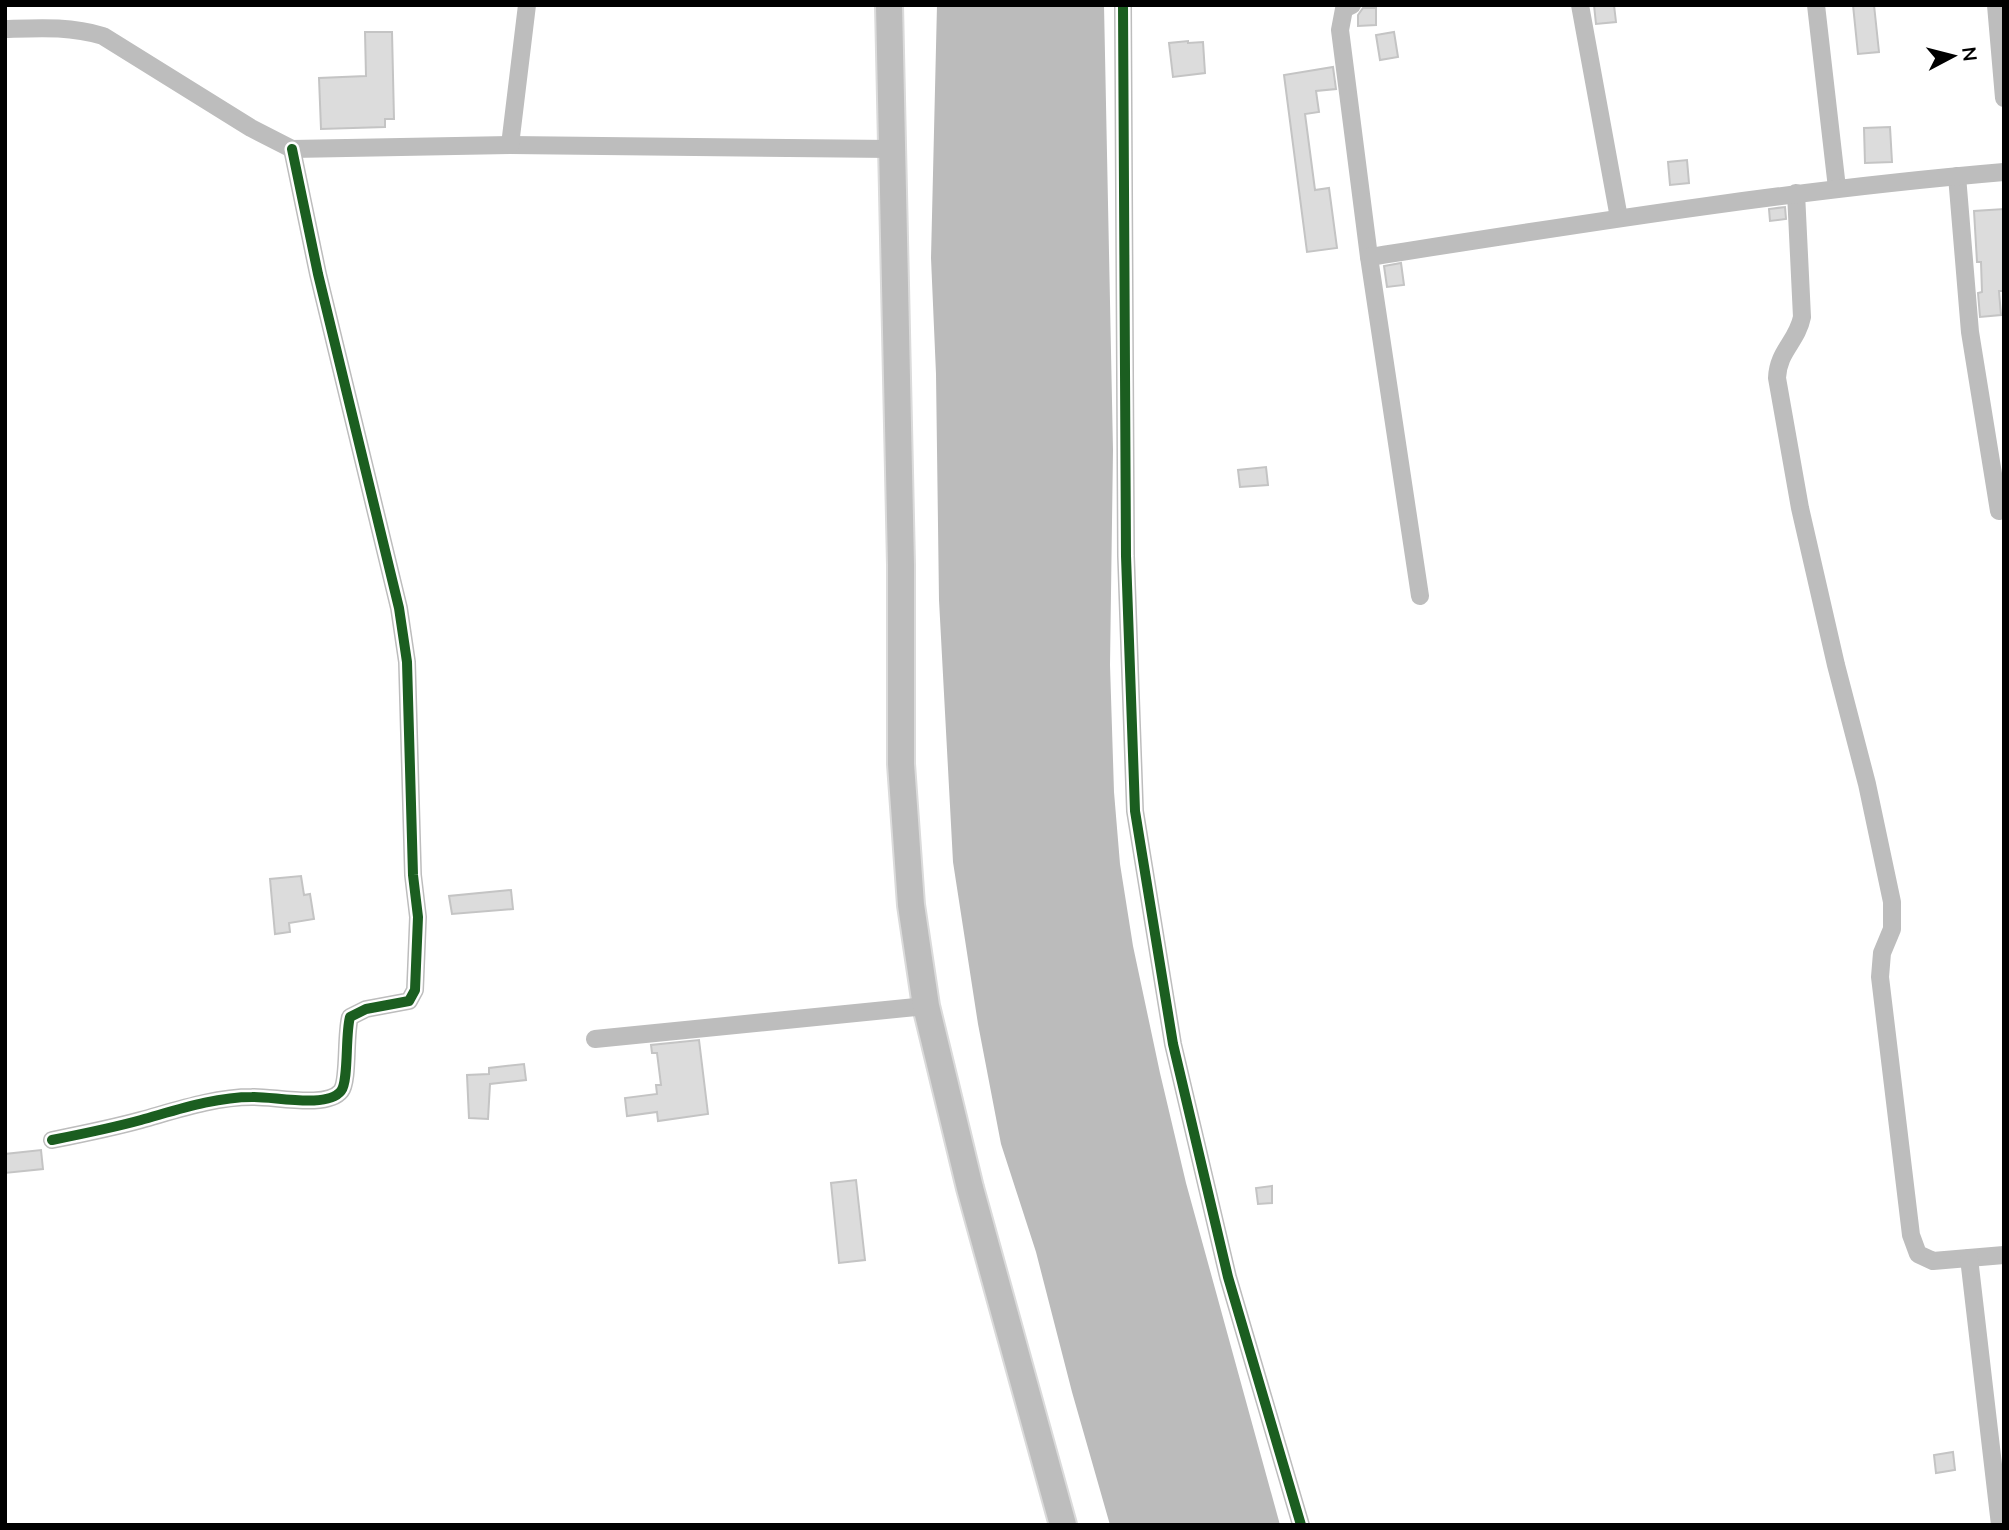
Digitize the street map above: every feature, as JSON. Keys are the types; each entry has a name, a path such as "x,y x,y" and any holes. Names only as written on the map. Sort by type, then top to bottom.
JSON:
{"main road":[{"path":"888,5 901,565 901,764 911,905 926,1006 970,1188 1063,1525"}],"street":[{"path":"510,145 527,5"},
{"path":"1123,5 1126,556 1135,811 1173,1044 1228,1277 1301,1525"},
{"path":"1352,5 1344,9 1340,30 1369,257 1420,596"},
{"path":"1580,5 1619,218"},
{"path":"1816,5 1837,188"},
{"path":"1996,5 2004,98"},
{"path":"5,29 62,27 81,29 103,36 251,128 292,149 510,145 892,149"},
{"path":"52,1140 227,1100 249,1097 314,1101 331,1099 341,1091 346,1078 346,1031 350,1017 366,1009 409,1001 415,990 418,917 413,875 407,662 398,608 318,274 292,149"},
{"path":"1369,257 1796,193 2004,172"},
{"path":"1957,176 1970,332 1999,511"},
{"path":"1796,193 1802,317 1800,330 1777,363 1777,378 1800,508 1867,784 1892,902 1892,929 1882,953 1880,977 1911,1235 1918,1254 1933,1261 2004,1255"},
{"path":"595,1040 926,1006"},
{"path":"1969,1258 2000,1525"}],"shaded area":[{"path":"937,5 1104,5 1113,450 1110,665 1114,792 1120,864 1133,946 1186,1183 1280,1525 1110,1525 1036,1252 1001,1144 978,1024 953,862 939,600 936,374 931,258"}],"building":[{"path":"1594,5 1614,5 1616,22 1596,24"},
{"path":"1853,5 1874,5 1879,52 1858,54"},
{"path":"1363,8 1376,8 1376,25 1358,26 1358,15"},
{"path":"365,32 392,32 394,119 385,119 385,127 321,129 319,78 366,76"},
{"path":"1394,32 1398,57 1380,60 1376,35"},
{"path":"1203,42 1205,73 1173,77 1169,43"},
{"path":"1333,67 1336,89 1316,91 1319,112 1305,114 1315,190 1329,188 1337,248 1307,252 1284,75"},
{"path":"1890,127 1892,162 1865,163 1864,128"},
{"path":"1687,160 1689,183 1670,185 1668,162"},
{"path":"1785,207 1786,219 1770,221 1769,209"},
{"path":"2004,209 2004,291 1999,291 2001,315 1980,317 1978,293 1982,292 1981,262 1977,262 1974,211"},
{"path":"1401,263 1404,285 1387,287 1384,266"},
{"path":"1266,467 1268,485 1240,487 1238,470"},
{"path":"301,876 304,895 310,894 314,919 289,923 290,932 275,934 270,879"},
{"path":"511,890 513,909 452,914 449,896"},
{"path":"699,1040 708,1114 658,1121 657,1112 627,1116 625,1098 657,1094 656,1085 661,1085 657,1053 652,1053 651,1045"},
{"path":"524,1064 526,1080 490,1084 488,1119 469,1118 467,1075 489,1074 489,1068"},
{"path":"41,1150 43,1169 5,1173 5,1154"},
{"path":"856,1180 865,1260 839,1263 831,1183"},
{"path":"1272,1186 1272,1203 1258,1204 1256,1188"},
{"path":"1953,1452 1955,1470 1936,1473 1934,1455"}],"cycle path":[{"path":"1123,5 1126,556 1135,811 1173,1044 1228,1277 1301,1525"},
{"path":"52,1140 224,1099 252,1097 312,1101 334,1096 341,1091 345,1078 350,1017 366,1009 409,1001 415,990 418,917 413,875 407,662 399,608 318,274 292,149"}]}
